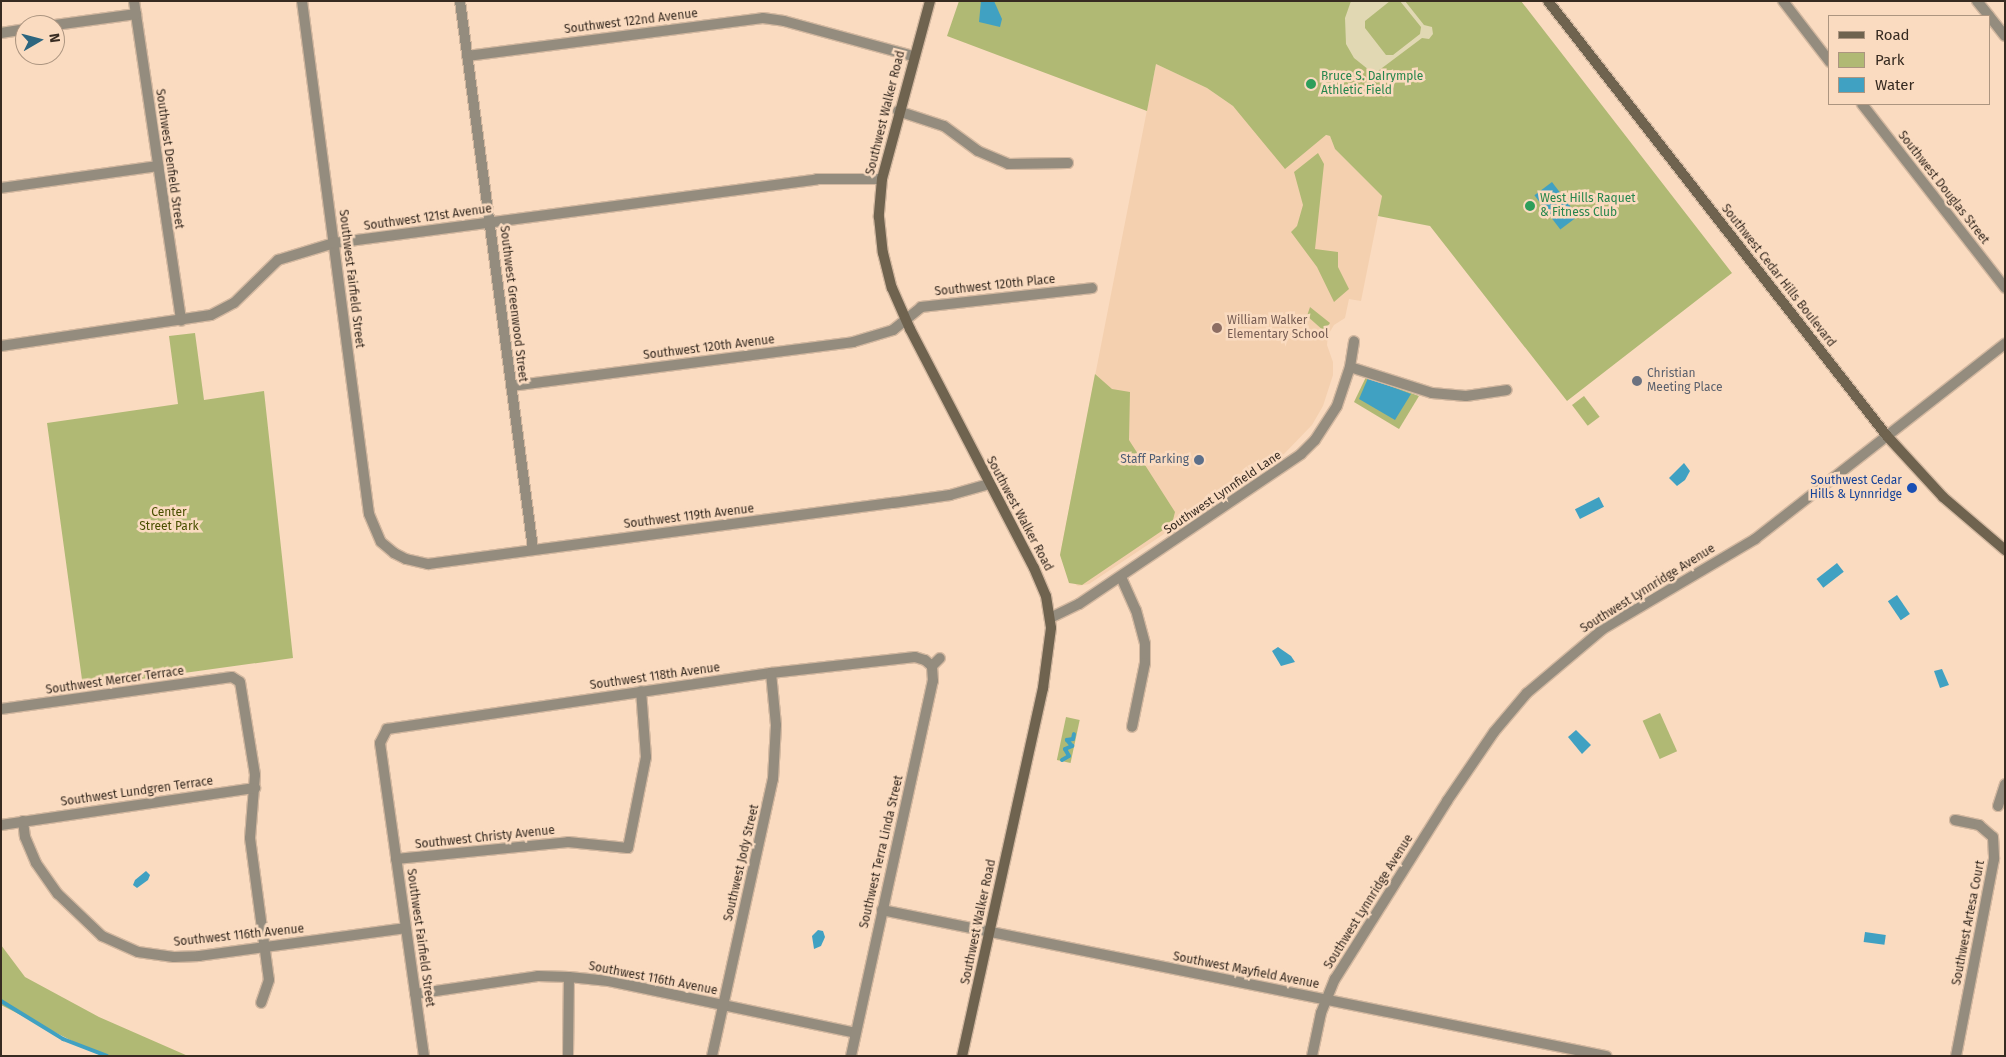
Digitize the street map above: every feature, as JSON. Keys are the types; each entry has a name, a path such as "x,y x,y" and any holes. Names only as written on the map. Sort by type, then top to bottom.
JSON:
{"main road":[{"name":"Southwest Walker Road","path":"930,1 913,56 882,179 880,217 883,253 905,318 1038,576 1050,618 1043,688 962,1056"},
{"name":"Southwest Cedar Hills Boulevard","path":"1548,1 1887,436 1943,497 2005,550"}],"street":[{"name":"Southwest Denfield Street","path":"134,1 180,321"},
{"name":"Southwest Fairfield Street","path":"302,1 369,514 381,542 394,553"},
{"name":"Southwest Greenwood Street","path":"460,1 533,549"},
{"path":"1783,1 1828,59"},
{"path":"1977,1 1988,15"},
{"path":"65,24 136,14"},
{"name":"Southwest 122nd Avenue","path":"467,56 763,18 784,21 913,56"},
{"path":"1991,19 2005,36"},
{"path":"1,33 15,31"},
{"name":"Southwest Douglas Street","path":"1863,105 2005,288"},
{"path":"898,112 944,126 978,151 1008,164 1068,163"},
{"path":"1,188 158,166"},
{"name":"Southwest 121st Avenue","path":"1,346 211,315 234,303 278,260 307,249 334,243 817,179 882,179"},
{"name":"Southwest 120th Place","path":"905,318 921,307 1092,288"},
{"name":"Southwest 120th Avenue","path":"511,386 854,342 879,336 893,330 905,318"},
{"name":"Southwest Lynnfield Lane","path":"1050,618 1073,608 1121,577 1301,454 1315,440 1337,406 1350,367 1354,341"},
{"name":"Southwest Lynnridge Avenue","path":"1312,1056 1325,1000 1447,801 1494,732 1527,693 1603,628 1755,538 2005,344"},
{"path":"1350,367 1432,393 1466,396 1507,390"},
{"name":"Southwest 119th Avenue","path":"394,553 406,560 428,564 903,502 950,495 989,484"},
{"path":"1121,577 1142,626 1145,644 1145,664 1132,727"},
{"name":"Southwest 118th Avenue","path":"382,734 391,727 771,673 915,657 925,660 932,666"},
{"path":"932,666 940,658"},
{"name":"Southwest Terra Linda Street","path":"851,1056 934,681 932,666"},
{"name":"Southwest Jody Street","path":"712,1056 773,779 776,725 771,673"},
{"name":"Southwest Mercer Terrace","path":"1,709 232,677 240,682 244,693 255,788"},
{"name":"Southwest Christy Avenue","path":"396,859 568,842 628,848 646,757 641,692"},
{"name":"Southwest Fairfield Street","path":"382,734 380,743 424,1056"},
{"path":"1998,806 2005,784"},
{"path":"255,788 250,838 269,984 261,1003"},
{"name":"Southwest Lundgren Terrace","path":"1,825 255,788"},
{"name":"Southwest Artesa Court","path":"1954,820 1979,825 1993,837 1994,859 1956,1056"},
{"name":"Southwest 116th Avenue","path":"23,822 25,837 36,863 58,894 102,936 138,952 174,957 405,928"},
{"name":"Southwest Mayfield Avenue","path":"882,910 1606,1056"},
{"name":"Southwest 116th Avenue","path":"415,994 538,976 569,977 610,981 856,1033"},
{"path":"568,1056 569,977"}],"shaded area":[{"name":"William Walker Elementary School","path":"1156,64 1207,88 1233,106 1252,126 1330,136 1335,149 1382,196 1361,301 1349,299 1345,318 1334,325 1328,335 1327,345 1333,362 1333,375 1323,406 1312,425 1284,454 1089,584 1078,586 1072,582 1060,555"}],"green space":[{"path":"959,1 1521,1 1732,273 1567,401 1430,226 1378,216 1382,196 1335,149 1330,136 1326,135 1285,169 1233,106 1207,88 1156,64 1147,111 947,36"},
{"path":"1318,153 1324,164 1315,249 1338,252 1338,267 1349,289 1334,302 1317,267 1291,232 1297,226 1303,205 1294,172"},
{"path":"1310,307 1330,323 1324,331 1307,316"},
{"name":"Center Street Park","path":"195,333 204,400 264,391 293,658 83,687 47,423 178,404 169,336"},
{"path":"1095,374 1112,389 1130,392 1129,440 1175,512 1172,524 1082,585 1069,583 1060,555"},
{"path":"1366,377 1419,396 1399,429 1354,402"},
{"path":"1584,396 1600,417 1588,426 1572,405"},
{"path":"1660,713 1677,751 1660,759 1643,721"},
{"path":"1066,717 1080,720 1071,763 1057,760"},
{"path":"1,945 25,977 99,1017 188,1056 102,1056 1,1005"}],"sand":[{"path":"1351,1 1390,1 1365,21 1365,28 1386,55 1393,55 1420,34 1421,27 1400,1 1405,1 1424,25 1432,27 1433,34 1429,39 1422,38 1374,74 1354,58 1346,44 1345,18"}],"water":[{"path":"981,1 994,1 1002,19 1000,27 979,22"},
{"path":"1552,182 1578,216 1560,230 1534,195"},
{"path":"1368,378 1411,394 1395,420 1359,399"},
{"path":"1684,463 1690,471 1685,480 1677,486 1669,478"},
{"path":"1599,497 1604,507 1580,519 1575,509"},
{"path":"1837,563 1844,572 1823,588 1817,579"},
{"path":"1897,595 1910,614 1901,620 1888,601"},
{"path":"1278,647 1291,656 1295,662 1281,666 1272,651"},
{"path":"1942,669 1949,685 1940,688 1934,671"},
{"path":"1576,730 1591,745 1582,754 1568,737"},
{"path":"146,871 150,875 148,880 137,888 133,885 135,880"},
{"path":"818,930 823,931 825,937 821,946 814,949 812,936"},
{"path":"1865,932 1886,935 1884,945 1864,942"}],"waterway":[{"path":"1062,760 1069,756 1065,749 1072,746 1067,740 1073,739 1074,734"},
{"path":"1,1001 63,1039 107,1056"}],"place":[{"name":"Bruce S. DaIrymple Athletic Field","path":"1311,84"},
{"name":"West Hills Raquet & Fitness Club","path":"1530,206"},
{"name":"William Walker Elementary School","path":"1217,328"},
{"name":"Christian Meeting Place","path":"1637,381"},
{"name":"Staff Parking","path":"1199,460"},
{"name":"Southwest Cedar Hills & Lynnridge","path":"1912,488"}]}
